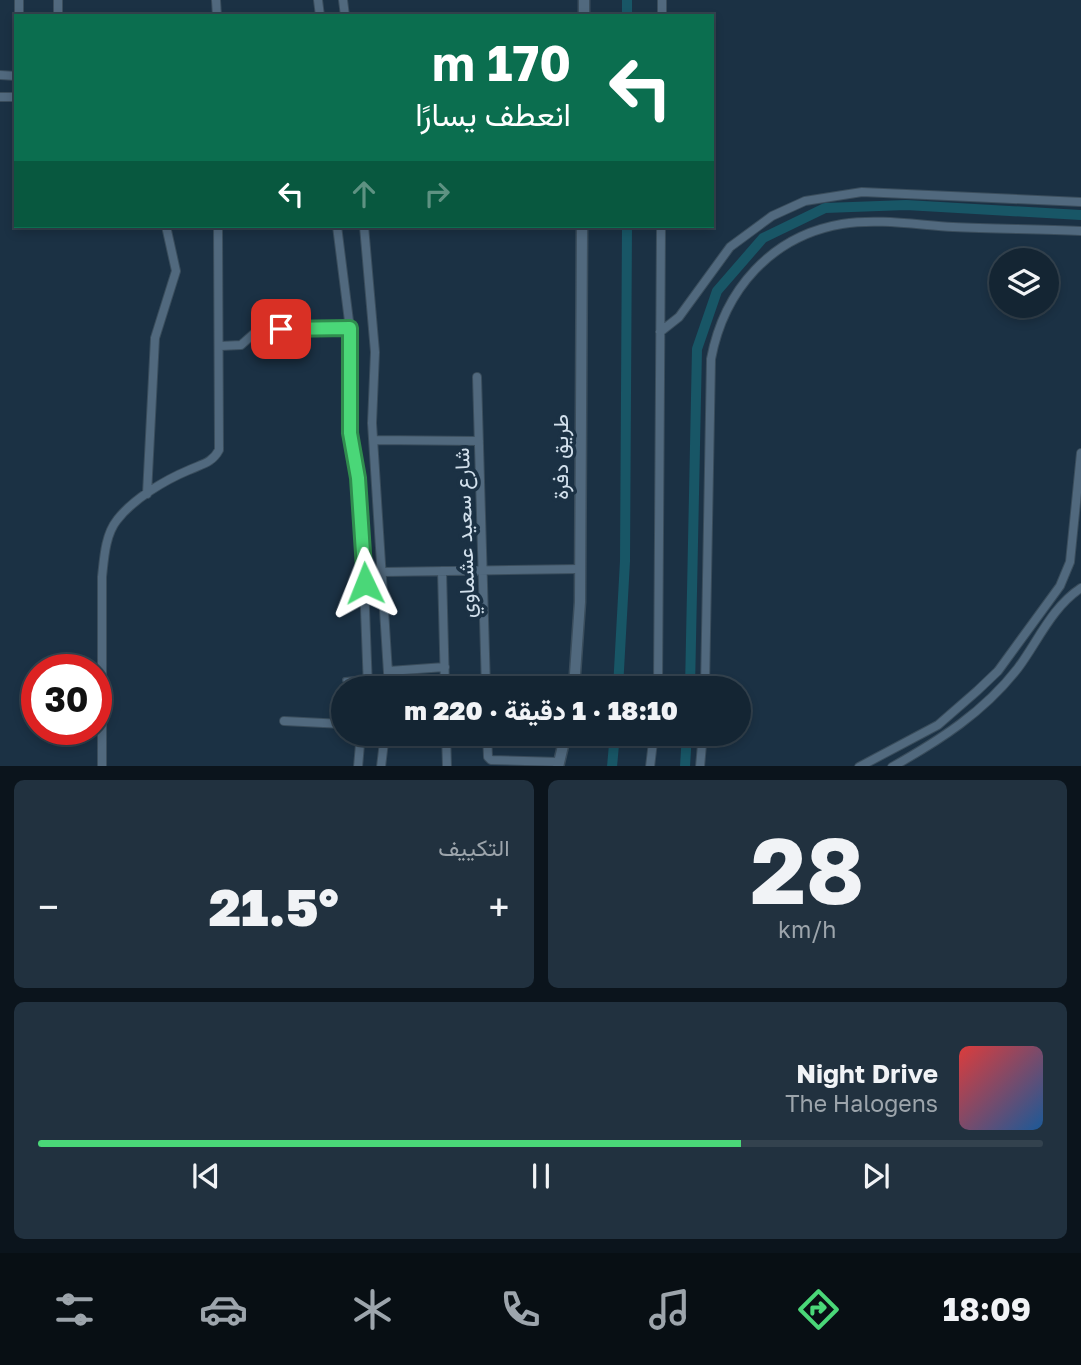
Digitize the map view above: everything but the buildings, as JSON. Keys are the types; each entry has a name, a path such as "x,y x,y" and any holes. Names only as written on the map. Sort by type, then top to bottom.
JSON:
{"main road":[{"name":"طريق دفرة","path":"575,676 582,228"},
{"path":"559,764 563,746"}],"street":[{"path":"660,332 679,317 730,247 772,216 805,201 862,192 1081,202"},
{"path":"705,676 711,359 721,320 734,293 751,271 796,239 844,224 1081,231"},
{"path":"147,494 155,338 176,271 166,228"},
{"path":"102,766 102,577 106,548 116,521 147,494 215,458 219,450 218,228"},
{"path":"337,228 350,328 350,433 360,504 369,676"},
{"path":"364,228 375,352 374,440 389,676"},
{"path":"658,676 661,228"},
{"path":"220,345 241,345 258,330 350,328"},
{"name":"شارع سعيد عشماوي","path":"477,377 486,676"},
{"path":"374,440 479,441"},
{"path":"859,766 937,724 977,691 998,671 1060,586 1070,562 1081,453"},
{"path":"383,572 579,569"},
{"path":"442,571 444,676"},
{"path":"892,766 946,736 979,709 1002,687 1046,625 1081,588"},
{"path":"389,671 444,667"},
{"path":"284,721 331,723"},
{"path":"358,766 360,746"},
{"path":"381,766 383,746"},
{"path":"446,746 447,766"},
{"path":"488,746 489,759 559,764"},
{"path":"650,766 652,746"},
{"path":"700,766 702,746"}],"waterway":[{"path":"627,0 627,14"},
{"path":"690,676 697,349 717,291 763,238 825,208 906,205 1081,215"},
{"path":"619,676 625,561 627,228"},
{"path":"612,766 614,746"},
{"path":"685,766 686,746"}],"route":[{"path":"281,329 350,328 350,433 358,478 365,583"}]}
